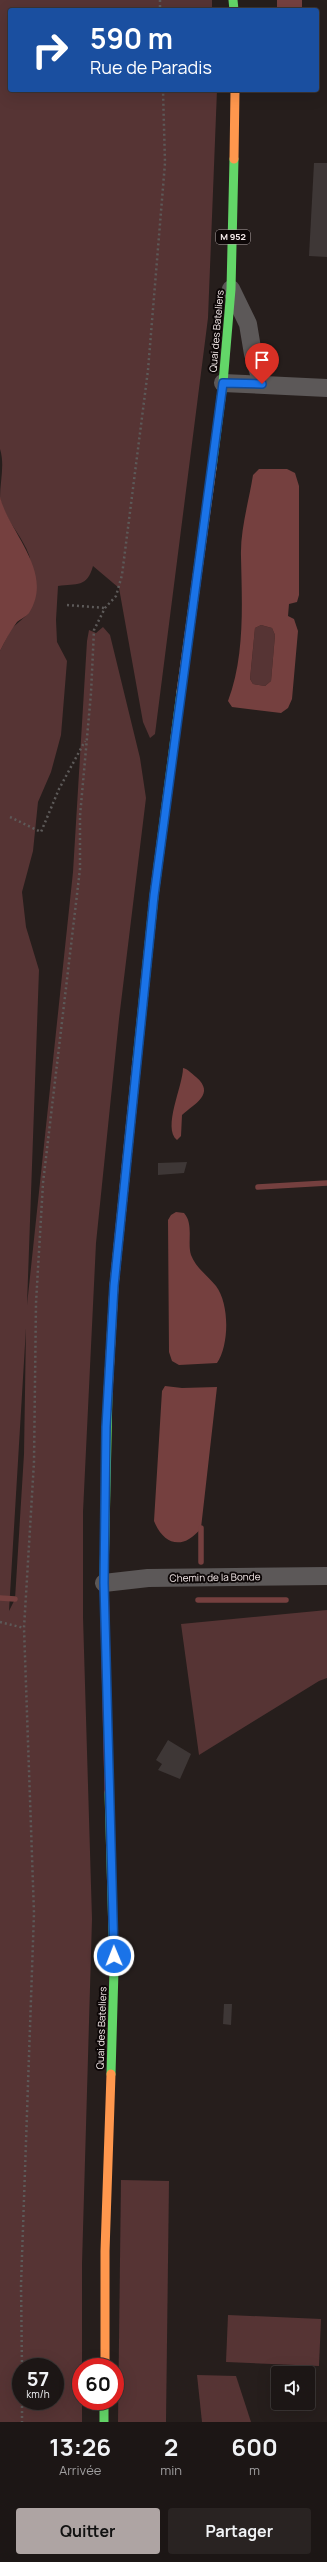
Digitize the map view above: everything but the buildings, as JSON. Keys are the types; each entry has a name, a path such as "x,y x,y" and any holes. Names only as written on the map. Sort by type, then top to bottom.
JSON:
{"main road":[{"name":"Quai des Bateliers","path":"104,2358 105,2251 114,1970 104,1583 106,1427 114,1286 125,1153 155,881 223,383 231,289 235,92"},
{"path":"104,2410 104,2422"}],"street":[{"path":"231,289 248,324 253,354 262,384"},
{"path":"223,383 327,388"},
{"name":"Chemin de la Bonde","path":"104,1583 148,1578 327,1576"}],"path":[{"path":"22,2358 21,2285 34,1912 24,1628 34,1462 36,1303 43,1183 74,925 94,630 105,608 116,596 122,575 148,370 165,163 163,92"},
{"path":"67,605 105,608"},
{"path":"10,817 41,832 59,789 86,739"},
{"path":"0,1622 24,1628"},
{"path":"22,2410 22,2422"}],"shaded area":[{"path":"0,0 212,0 212,8 8,8 8,92 217,92 208,318 155,734 150,738 143,722 119,588 93,566 88,578 84,581 76,584 58,586 56,620 57,642 67,661 61,735 51,772 38,802 33,851 22,892 26,927 39,970 27,1305 73,872 87,641 89,630 96,633 103,627 110,635 140,758 146,798 119,1019 96,1243 83,1512 83,1617 92,1919 82,2264 82,2358 72,2358 72,2410 82,2410 82,2422 0,2422 0,651 11,629 28,614 31,575 29,555 2,506 0,498 2,467 0,449","holes":["26,1328 24,1454 15,1599 9,1611"]},
{"path":"277,0 302,0 302,8 277,8"},
{"path":"259,469 287,469 295,473 299,486 299,595 297,602 289,604 288,616 294,619 298,631 292,699 288,708 281,713 232,707 228,701 240,648 242,611 241,547 243,526 253,475","holes":["261,625 272,628 275,635 271,681 265,686 253,684 250,679 255,628"]},
{"path":"0,497 12,525 28,553 34,568 37,583 36,598 29,613 17,622 0,651"},
{"path":"261,625 272,628 275,635 271,681 265,686 253,684 250,679 255,628"},
{"path":"183,1068 190,1071 202,1083 204,1094 197,1103 182,1115 181,1136 177,1140 173,1134 172,1117"},
{"path":"176,1212 184,1213 187,1217 190,1228 190,1250 193,1260 216,1286 221,1294 224,1304 226,1314 226,1336 221,1355 217,1363 179,1365 172,1361 169,1352 168,1220 171,1215"},
{"path":"165,1386 182,1388 217,1387 201,1528 188,1540 181,1542 169,1540 163,1536 154,1521 162,1391"},
{"path":"327,1610 327,1678 319,1681 199,1755 181,1624"},
{"path":"121,2180 169,2181 166,2422 118,2422 118,2410 124,2410 124,2358 119,2358"},
{"path":"228,2315 321,2319 319,2366 226,2362"},
{"path":"197,2375 236,2376 251,2422 202,2422"}],"waterway":[{"path":"258,1187 327,1183"},
{"path":"201,1528 201,1562"},
{"path":"0,1598 15,1599"},
{"path":"198,1600 286,1600"}],"traffic: fast":[{"path":"233,0 234,8"},
{"path":"212,468 223,383 231,289 234,159"},
{"path":"137,1060 154,896 181,692"},
{"path":"104,1578 108,1393"},
{"path":"109,1792 114,1970 111,2074"},
{"path":"104,2410 104,2422"}],"traffic: slow":[{"path":"234,159 235,92"},
{"path":"181,692 212,468"},
{"path":"108,1393 114,1286 137,1060"},
{"path":"105,2358 105,2251 111,2074"}],"traffic: jam":[{"path":"104,1578 109,1792"}],"route":[{"path":"114,1956 104,1552 106,1427 114,1286 125,1153 155,881 223,383 234,382 262,384"}]}
